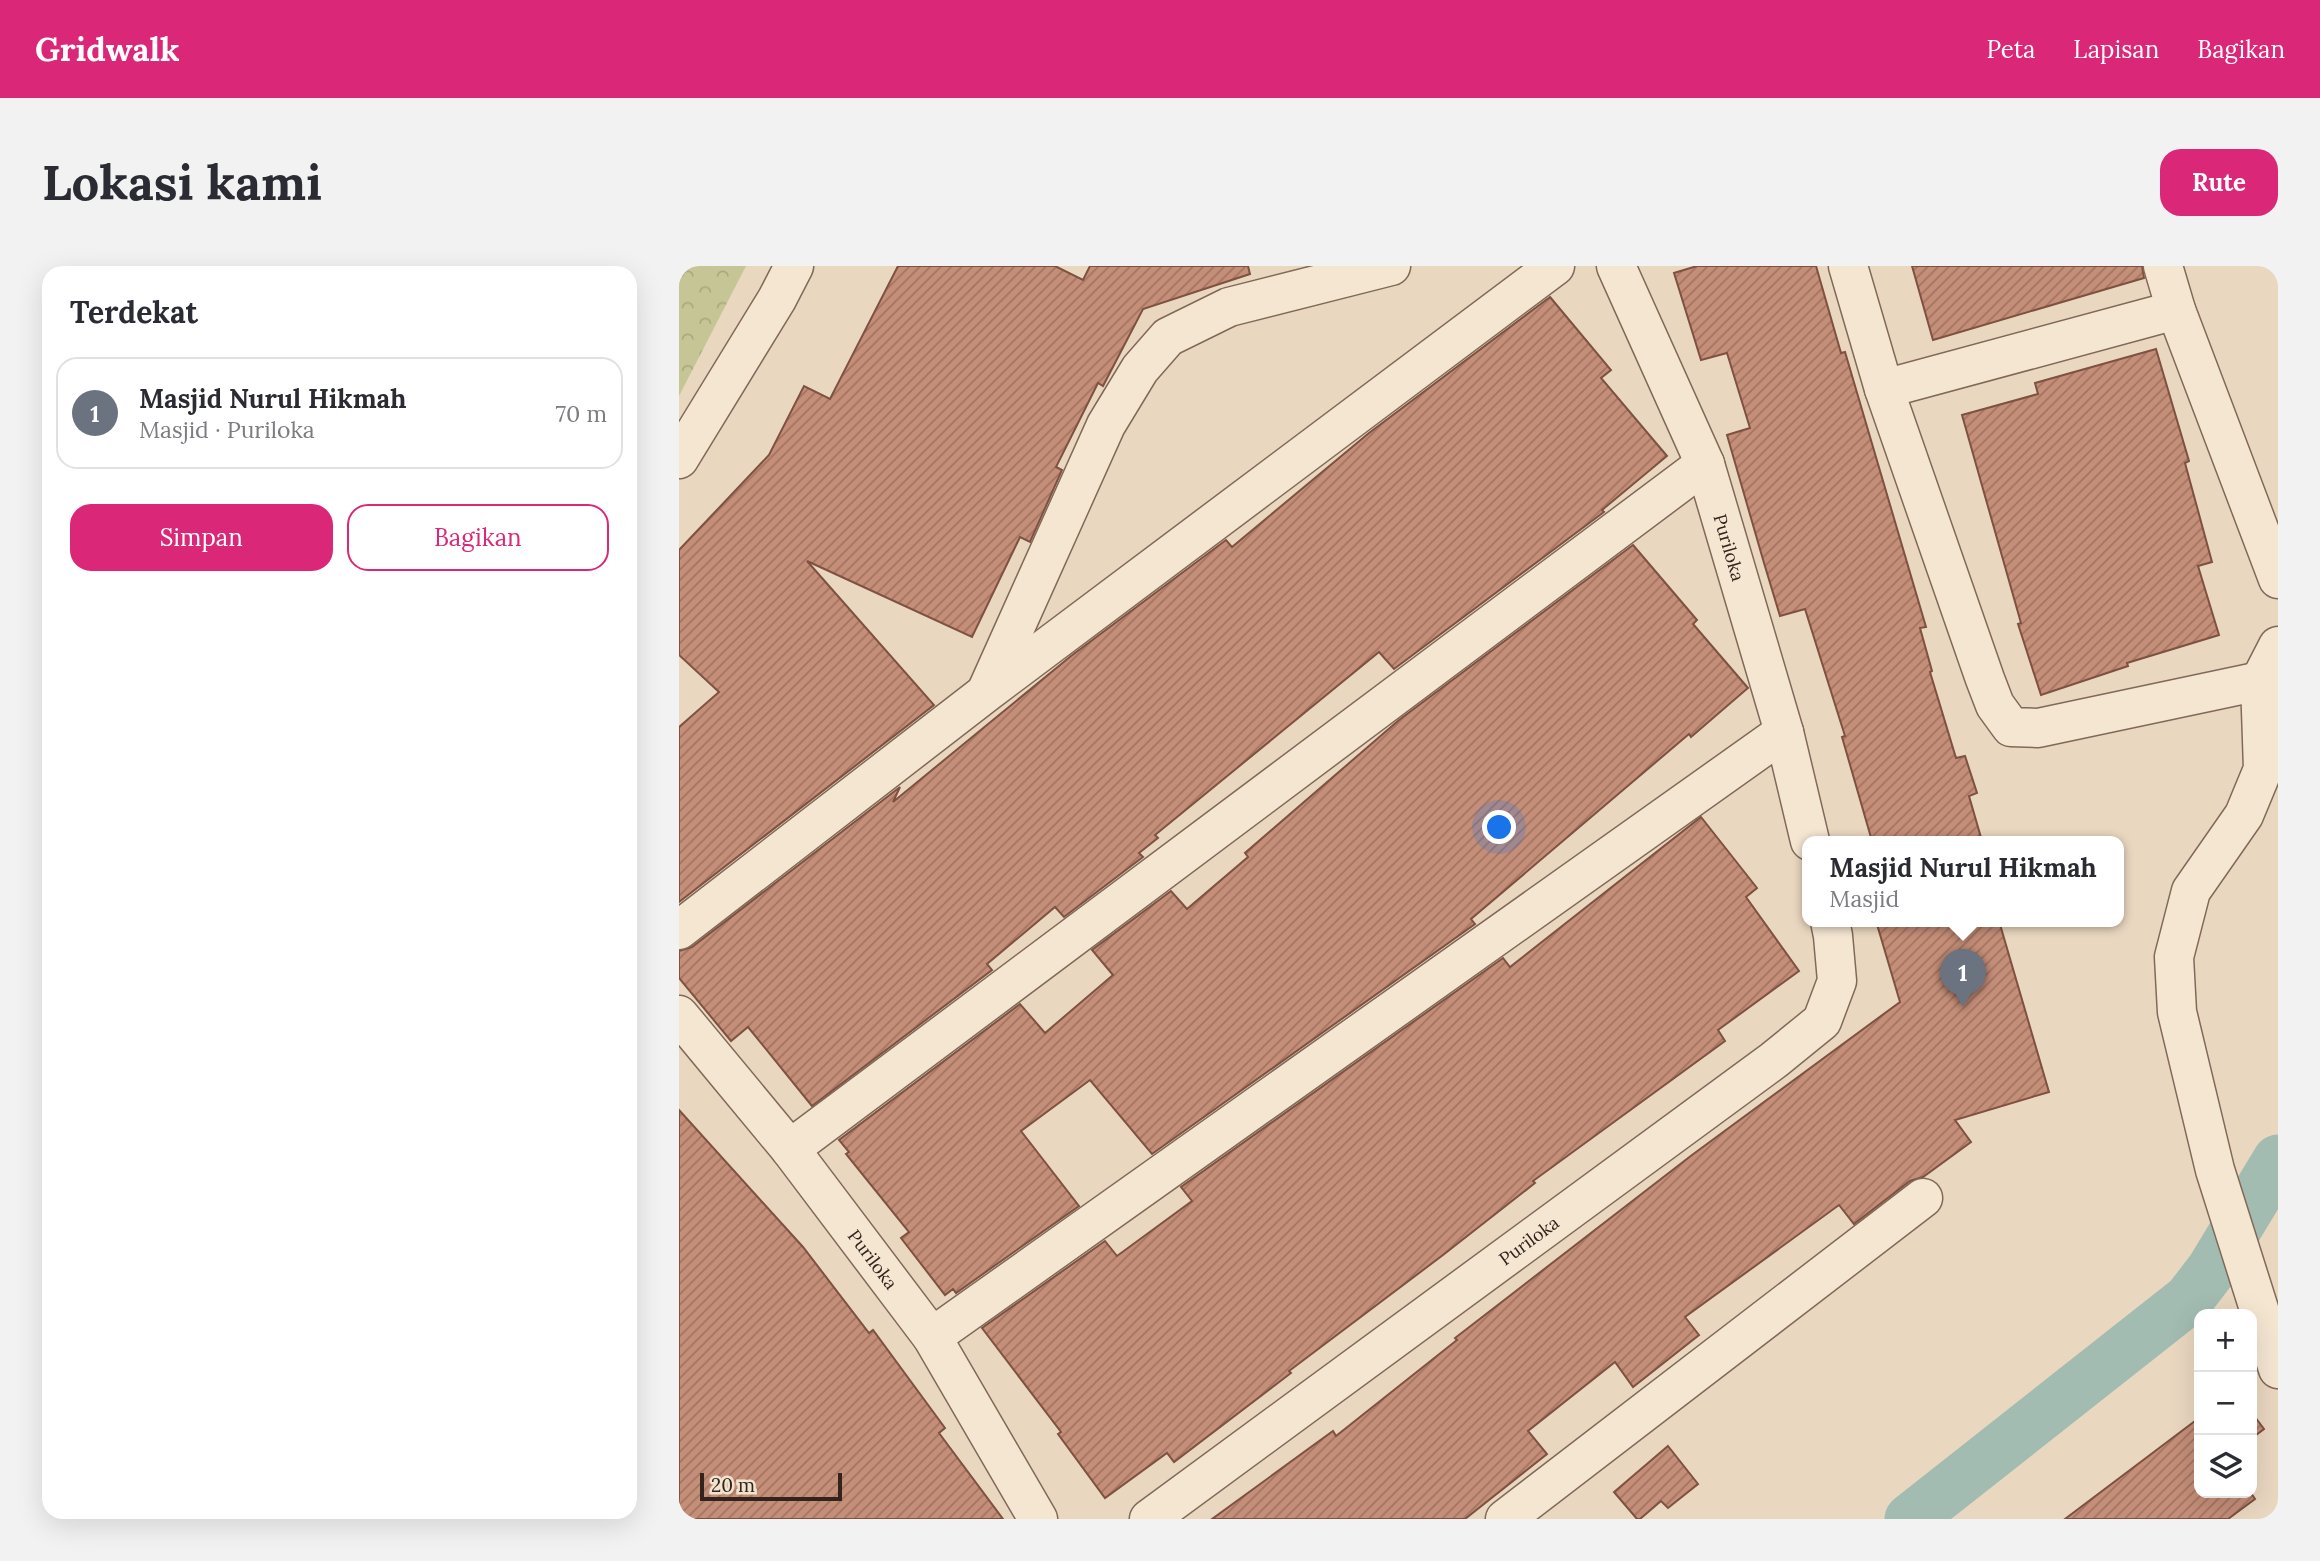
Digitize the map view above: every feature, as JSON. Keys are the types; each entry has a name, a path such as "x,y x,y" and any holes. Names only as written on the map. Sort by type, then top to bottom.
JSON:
{"street":[{"path":"679,459 777,299 794,266"},
{"path":"987,692 1106,425 1140,369 1168,337 1229,307 1391,266"},
{"path":"679,930 987,692 1555,266"},
{"name":"Puriloka","path":"1616,266 1705,464 1784,732 1809,836"},
{"path":"1848,266 1884,389 1995,705 2011,727 2038,728 2260,681"},
{"path":"2163,266 2176,310 2278,579"},
{"path":"1884,389 2176,310"},
{"path":"790,1149 1705,464"},
{"path":"2278,646 2260,681 2263,769 2243,815 2191,891 2174,957 2177,1012 2215,1170 2278,1369"},
{"path":"932,1337 1784,732"},
{"name":"Puriloka","path":"1149,1519 1775,1060 1822,1021 1837,981 1831,927"},
{"name":"Puriloka","path":"679,1015 790,1149 932,1337 1038,1519"},
{"path":"1505,1519 1923,1198"}],"green space":[{"path":"679,266 746,266 679,396"}],"building":[{"path":"898,266 1055,266 1083,280 1090,266 1248,266 1250,274 1143,309 1103,386 1098,383 1056,467 1062,470 1030,542 1020,537 972,637 807,561 934,705 679,902 679,727 719,692 679,655 679,550 769,455 804,386 830,399"},
{"path":"1697,266 1816,266 1841,353 1845,352 1926,627 1920,628 1932,671 1930,672 1956,758 1965,756 1977,793 1969,796 1981,836 1871,836 1842,737 1845,736 1805,609 1780,616 1764,563 1727,435 1750,428 1727,353 1701,360 1674,273"},
{"path":"1912,266 2142,266 2144,278 1933,340"},
{"path":"1550,297 1611,370 1601,378 1667,456 1602,510 1604,512 1394,669 1379,652 1155,835 1158,838 1139,853 1143,857 1064,917 1055,907 987,964 992,970 812,1106 748,1027 731,1041 679,978 679,951 692,947 900,787 893,802 1071,656 1226,540 1232,547 1369,433"},
{"path":"2156,349 2189,461 2185,463 2212,562 2198,566 2219,635 2127,663 2128,666 2041,695 2018,624 2021,623 1962,415 2038,394 2035,383"},
{"path":"1633,545 1697,620 1693,624 1748,688 1691,737 1689,734 1471,919 1475,924 1152,1154 1090,1080 1021,1131 1079,1206 956,1293 953,1289 945,1295 901,1238 909,1232 846,1154 849,1152 839,1140 1020,1004 1045,1033 1113,975 1092,950 1171,891 1187,909 1248,857 1245,853 1399,720"},
{"path":"1701,817 1757,888 1746,897 1799,971 1718,1030 1725,1041 1533,1181 1535,1183 1174,1462 1167,1453 1105,1498 1058,1434 1061,1432 982,1328 1105,1241 1117,1256 1192,1201 1181,1187 1503,958 1510,967"},
{"path":"1878,927 2001,927 2049,1092 1955,1120 1971,1142 1923,1177 1910,1181 1854,1224 1839,1205 1685,1317 1699,1335 1633,1387 1615,1362 1528,1431 1547,1454 1465,1519 1212,1519 1333,1431 1336,1436 1457,1340 1455,1338 1692,1155 1900,1002"},
{"path":"679,1110 803,1247 869,1333 873,1330 945,1428 939,1433 1003,1519 679,1519"},
{"path":"2257,1420 2264,1429 2257,1434"},
{"path":"2194,1422 2194,1498 2255,1499 2228,1519 2065,1519"},
{"path":"1668,1446 1698,1484 1668,1508 1661,1501 1637,1519 1614,1492"}],"waterway":[{"path":"1910,1519 2189,1299 2212,1269 2278,1160"}],"place":[{"name":"Masjid Nurul Hikmah","path":"1963,1007"}]}
